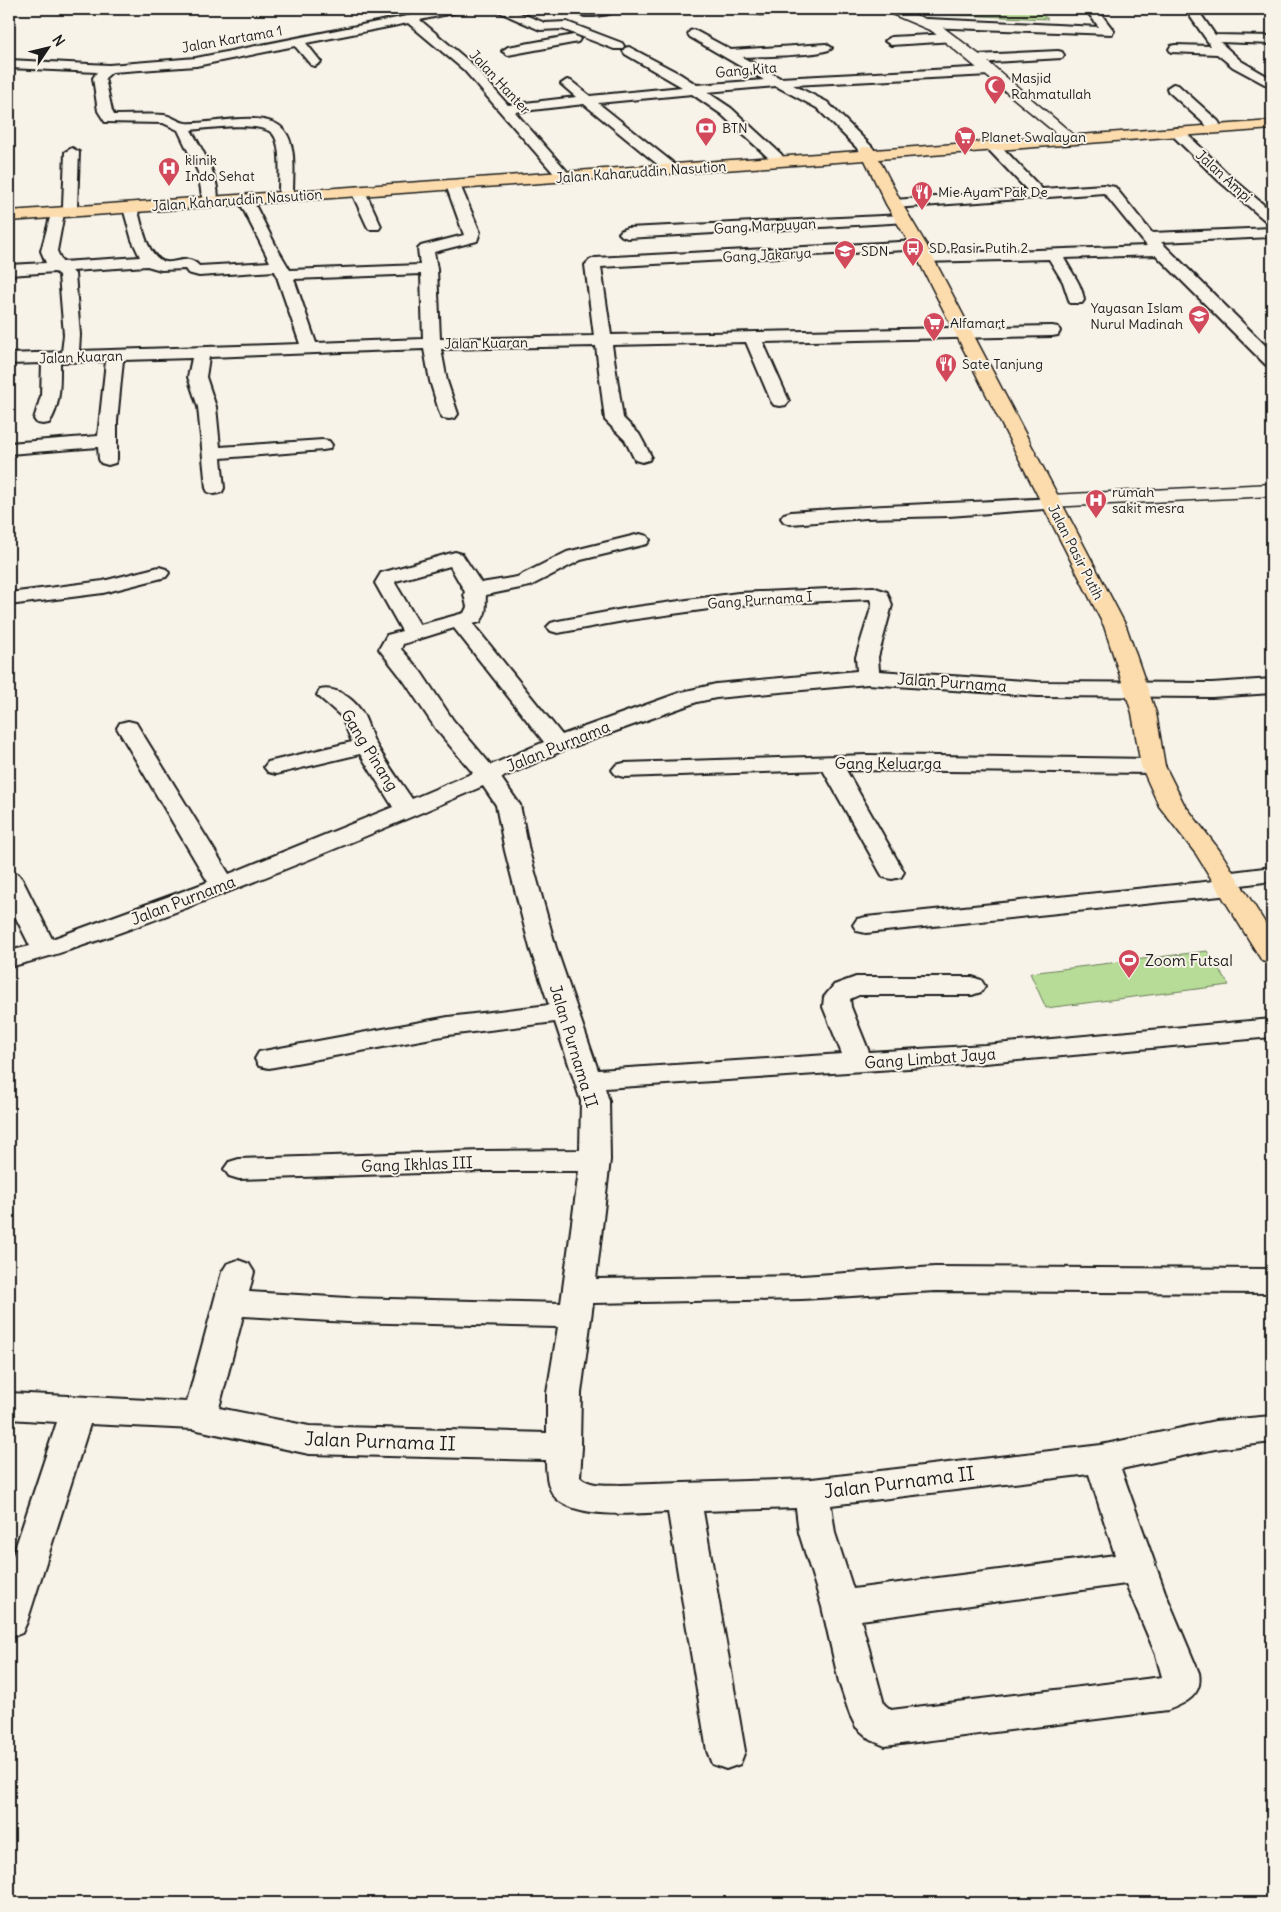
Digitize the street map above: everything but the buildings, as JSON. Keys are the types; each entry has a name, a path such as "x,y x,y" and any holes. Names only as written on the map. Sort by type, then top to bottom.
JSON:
{"highway":[{"name":"Jalan Kaharuddin Nasution","path":"9,211 130,208 210,199 245,199 453,185 1213,124 1272,121"},
{"name":"Jalan Kaharuddin Nasution","path":"9,216 286,192 776,157 992,145 1272,125"},
{"name":"Jalan Pasir Putih","path":"868,152 894,204 922,252 1115,626 1144,713 1152,766 1172,806 1207,851 1272,955"}],"main road":[{"path":"892,9 926,23 950,38 1068,136"},
{"path":"1051,503 1272,490"}],"street":[{"name":"Jalan Kartama 1","path":"9,64 109,69 196,62 411,19 436,11 458,9"},
{"path":"501,9 544,27"},
{"path":"583,14 614,9"},
{"path":"742,9 751,11 773,9"},
{"path":"926,23 1108,31 1091,9"},
{"path":"1191,9 1220,50 1237,64 1272,84"},
{"name":"Jalan Hanter","path":"411,19 468,67 561,173"},
{"path":"525,31 562,25 623,49 694,89 726,111 776,157"},
{"path":"694,34 777,82 822,105 868,152"},
{"path":"508,51 590,36"},
{"path":"891,40 950,38"},
{"path":"1212,38 1272,40"},
{"path":"298,42 315,62"},
{"path":"731,54 770,50 799,51 826,48"},
{"path":"1174,49 1220,50"},
{"path":"256,51 264,62"},
{"path":"976,58 1058,55"},
{"path":"109,69 100,78 105,111 110,119 165,119 183,127 260,124 275,128 278,131 285,156 286,192"},
{"name":"Gang Kita","path":"506,109 777,82 913,73 991,72 1016,74"},
{"path":"567,84 667,165"},
{"path":"1173,88 1213,124"},
{"path":"183,127 203,164 210,199"},
{"name":"Jalan Ampi","path":"1176,132 1224,178 1272,219"},
{"path":"992,145 1039,194"},
{"path":"70,357 72,336 67,274 58,268 50,251 64,210 72,152"},
{"path":"449,414 439,385 432,344 428,286 429,269 426,248 472,238 472,232 453,185"},
{"path":"894,204 1108,189 1148,238 1272,361"},
{"path":"358,191 374,226"},
{"path":"245,199 269,248 283,271 296,303 310,349"},
{"path":"130,208 142,246 149,260"},
{"name":"Gang Marpuyan","path":"644,260 622,228 903,219"},
{"path":"1148,238 1272,232"},
{"name":"Gang Jakarya","path":"605,342 593,265 600,262 794,254 922,252 1054,254 1160,250"},
{"path":"1054,254 1074,289 1076,300"},
{"path":"9,270 149,260 159,265 189,264 194,270 199,271 429,269"},
{"name":"Jalan Kuaran","path":"9,359 432,344 605,342 1052,331"},
{"path":"1249,337 1272,336"},
{"path":"752,337 780,401"},
{"path":"605,342 614,420 633,438 642,456"},
{"path":"201,353 197,377 207,407 215,488"},
{"path":"9,449 107,450 115,356"},
{"path":"43,419 52,386 49,376 51,358"},
{"path":"212,453 323,445"},
{"path":"791,518 866,512 949,510 1051,503"},
{"path":"476,592 523,582 574,556 640,540"},
{"path":"455,558 476,592 474,594 477,607 473,618 460,622 450,622 414,633 384,583 388,577 455,558"},
{"path":"9,599 117,586 159,573"},
{"name":"Gang Purnama I","path":"558,627 628,614 738,600 873,593 880,596 882,605 867,657 868,677"},
{"path":"460,622 558,744"},
{"name":"Jalan Purnama II","path":"414,633 395,640 390,649 413,677 444,724 487,775 508,805 524,880 543,948 595,1101 595,1160 564,1394 564,1478 567,1486 573,1492 582,1496 621,1499 812,1493 1101,1459 1215,1434 1272,1429"},
{"name":"Jalan Purnama","path":"9,959 45,950 223,885 407,810 558,744 690,697 716,691 868,677 1038,689 1212,690 1272,686"},
{"name":"Gang Pinang","path":"328,695 337,700 352,715 365,746 407,810"},
{"path":"128,728 223,885"},
{"path":"276,767 365,746"},
{"path":"831,763 892,872"},
{"name":"Gang Keluarga","path":"624,770 831,763 1152,766"},
{"path":"866,925 1227,883 1272,874"},
{"path":"9,879 45,950"},
{"path":"859,1063 836,1007 837,997 843,991 856,986 972,986"},
{"path":"268,1059 448,1026 565,1012"},
{"name":"Gang Limbat Jaya","path":"588,1080 985,1054 1272,1028"},
{"name":"Gang Ikhlas III","path":"239,1169 595,1160"},
{"path":"200,1418 238,1272"},
{"path":"230,1303 348,1310 577,1303 743,1288 898,1283 936,1279 1272,1281"},
{"name":"Jalan Purnama II","path":"9,1406 200,1418 309,1440 565,1447"},
{"path":"9,1622 78,1411"},
{"path":"812,1493 817,1533 840,1607 858,1682 869,1715 884,1728 1168,1693 1176,1689 1182,1682 1181,1672 1155,1614 1137,1567 1101,1459"},
{"path":"683,1496 726,1751"},
{"path":"840,1607 1137,1567"}],"green space":[{"path":"903,9 1035,9 1048,19 915,13"},
{"name":"Zoom Futsal","path":"1207,951 1229,985 1046,1008 1030,973"}],"place":[{"name":"Masjid Rahmatullah","path":"995,105"},
{"name":"BTN","path":"706,147"},
{"name":"Planet Swalayan","path":"965,156"},
{"name":"klinik Indo Sehat","path":"169,187"},
{"name":"Mie Ayam Pak De","path":"922,211"},
{"name":"SD Pasir Putih 2","path":"913,267"},
{"name":"SDN","path":"845,270"},
{"name":"Yayasan Islam Nurul Madinah","path":"1199,335"},
{"name":"Alfamart","path":"934,342"},
{"name":"Sate Tanjung","path":"946,383"},
{"name":"rumah sakit mesra","path":"1096,519"},
{"name":"Zoom Futsal","path":"1129,979"}]}
